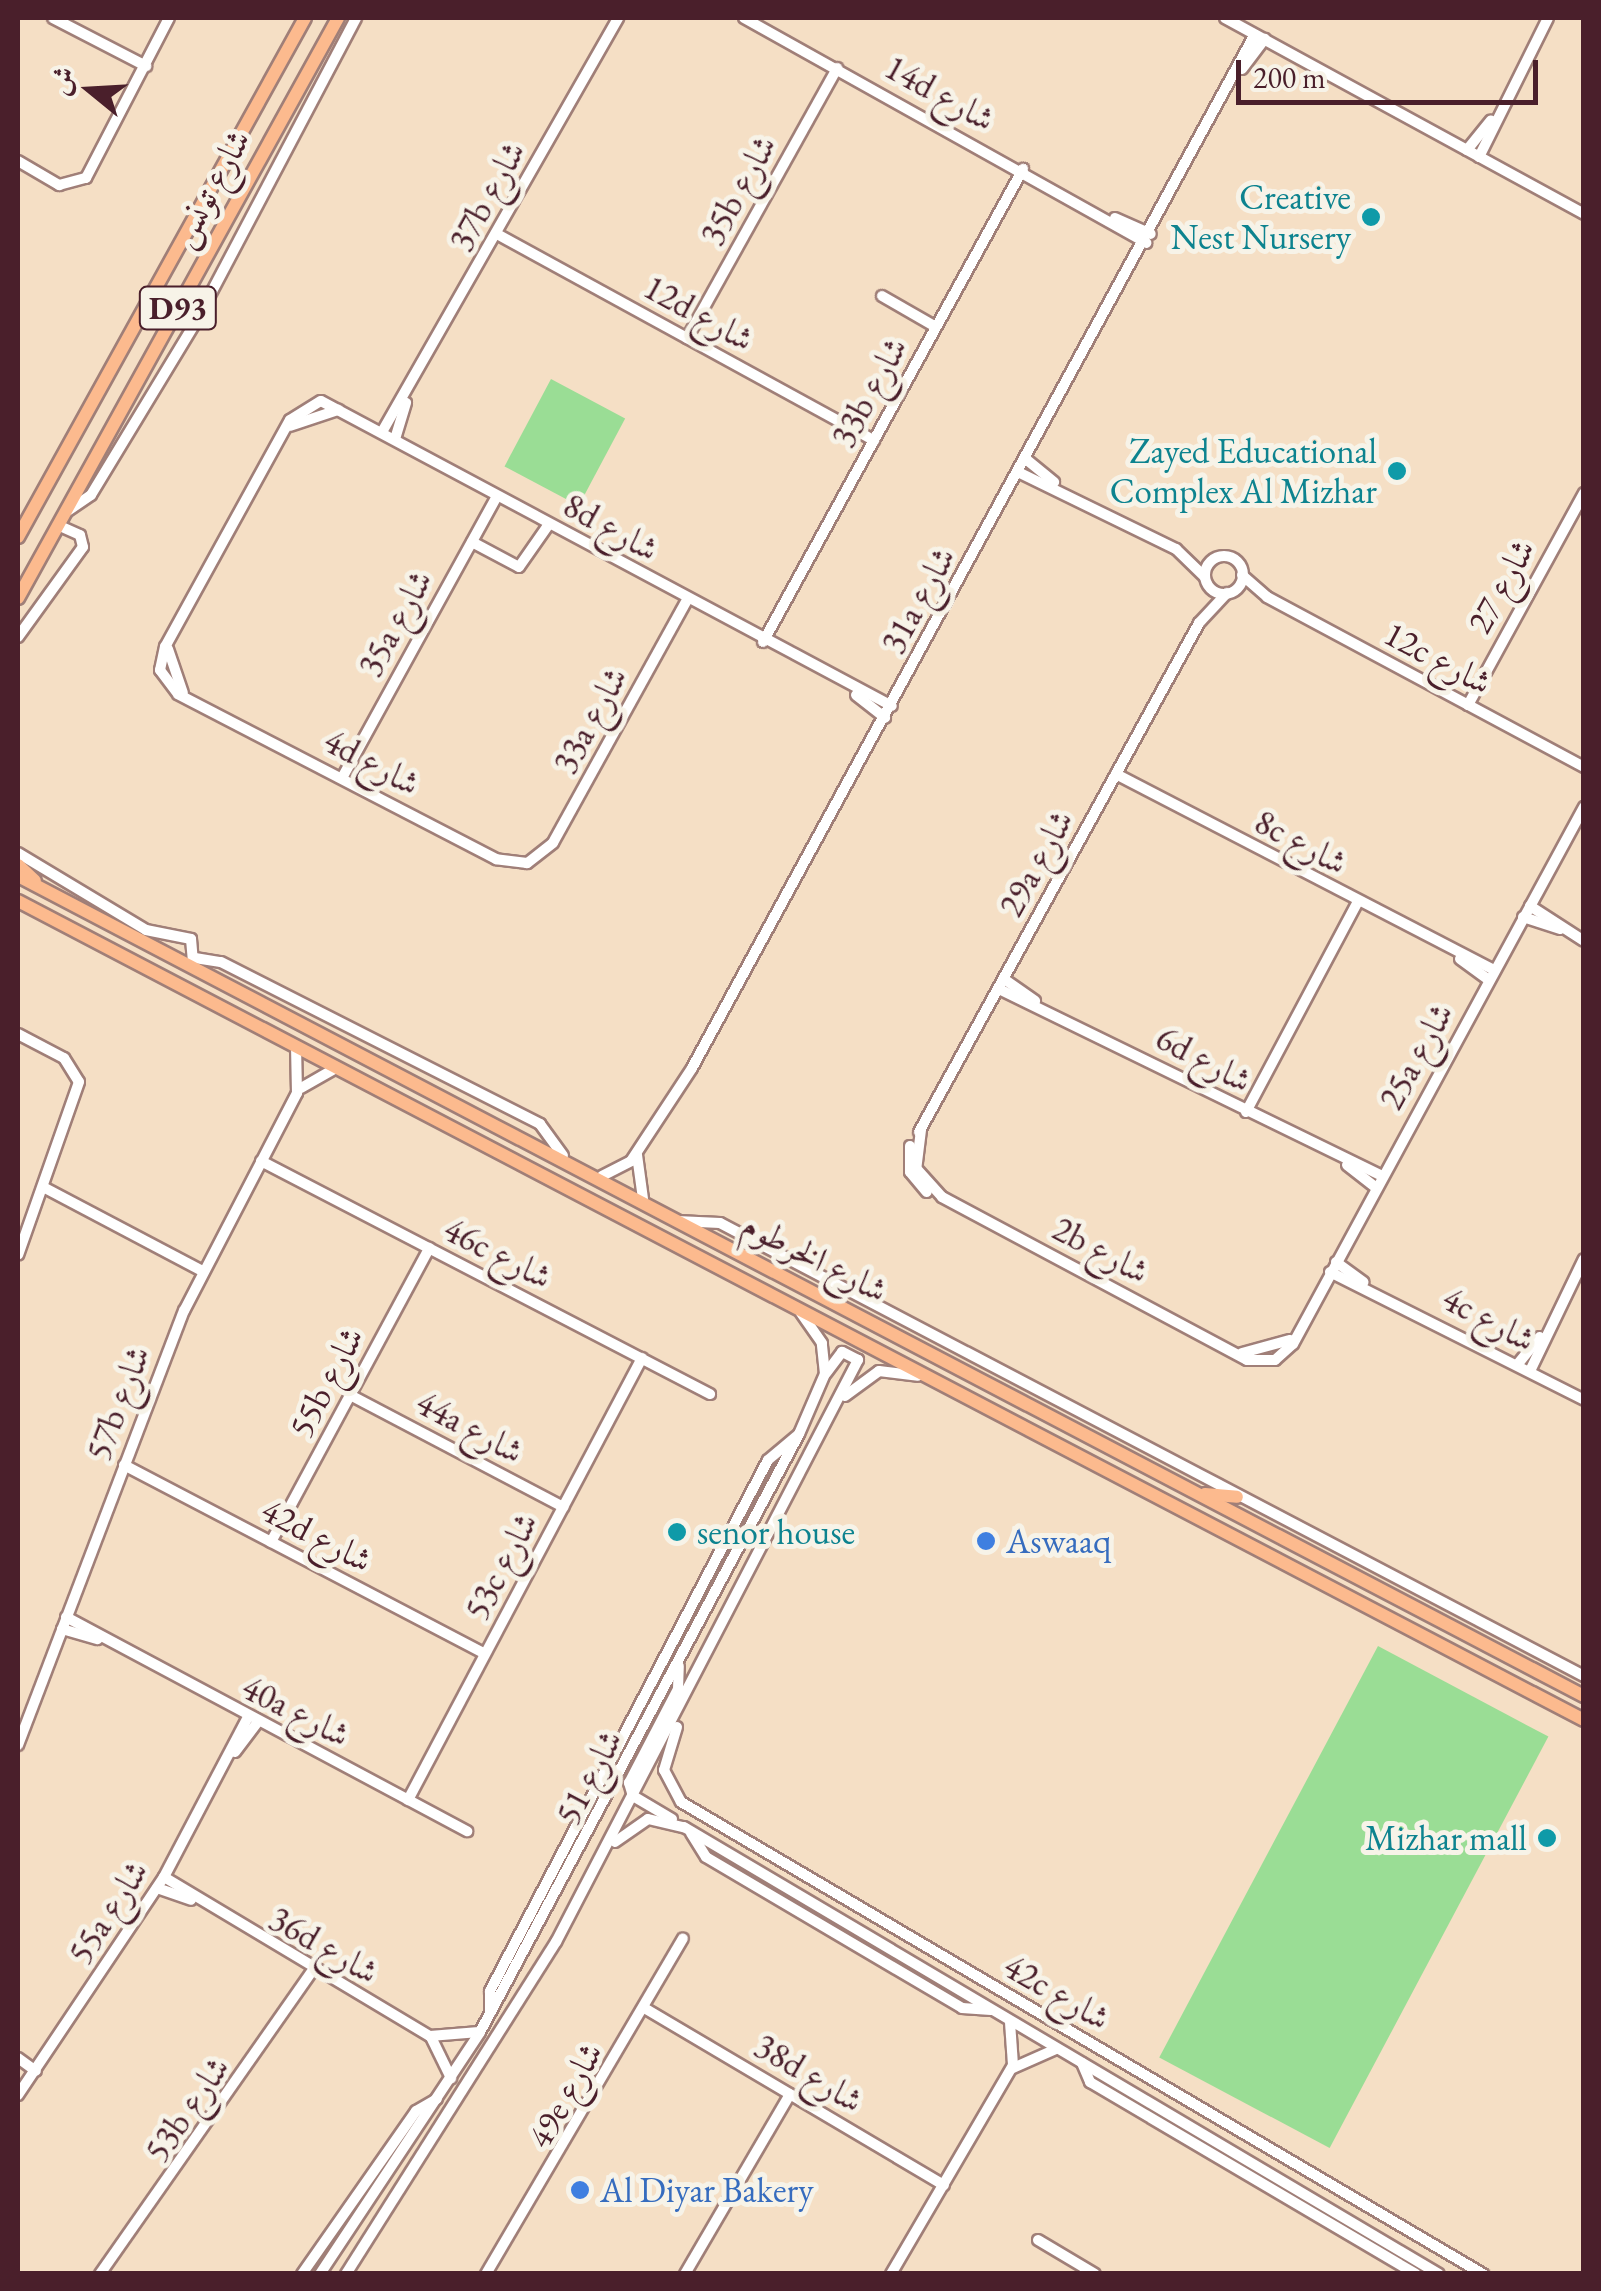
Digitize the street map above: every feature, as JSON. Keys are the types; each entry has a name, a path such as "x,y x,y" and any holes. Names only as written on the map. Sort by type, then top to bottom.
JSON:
{"main road":[{"name":"شارع تونس","path":"18,537 304,18"},
{"name":"شارع تونس","path":"18,598 338,18"},
{"path":"18,865 38,887"},
{"name":"شارع الخرطوم","path":"18,876 192,962 602,1176 677,1221 1584,1696"},
{"name":"شارع الخرطوم","path":"18,901 336,1068 778,1292 1584,1720"},
{"path":"629,1216 643,1208 747,1257"},
{"path":"1140,1487 1150,1469"},
{"path":"1199,1494 1237,1497"}],"street":[{"path":"53,18 146,66"},
{"path":"18,161 35,170 72,178 97,158 169,18"},
{"path":"18,637 83,548 80,534 61,519 91,495 198,318 356,18"},
{"name":"37b شارع","path":"394,439 407,402 618,18"},
{"name":"14d شارع","path":"744,18 1149,238"},
{"path":"1225,18 1584,214"},
{"path":"1479,157 1495,115 1548,18"},
{"name":"31a شارع","path":"602,1176 637,1154 892,706 1260,37"},
{"name":"35b شارع","path":"687,338 837,68"},
{"path":"1468,150 1495,115"},
{"name":"33b شارع","path":"763,642 1023,169"},
{"name":"12d شارع","path":"497,234 874,440"},
{"path":"882,296 936,327"},
{"name":"37b شارع","path":"382,432 407,402"},
{"name":"8d شارع","path":"165,674 171,639 286,431 310,407 344,411 852,691 892,706"},
{"path":"1026,460 1059,486"},
{"path":"1020,473 1059,486 1176,549 1214,558"},
{"name":"35a شارع","path":"342,778 497,496"},
{"name":"شارع 27","path":"1468,705 1581,503"},
{"path":"472,542 519,567 549,524"},
{"path":"1176,549 1206,580 1229,593"},
{"name":"12c شارع","path":"1214,558 1234,559 1242,575 1266,597 1584,767"},
{"name":"29a شارع","path":"1199,623 1214,558"},
{"name":"29a شارع","path":"913,1170 921,1130 1199,623 1242,575"},
{"name":"12c شارع","path":"1229,593 1266,597"},
{"name":"33a شارع","path":"534,861 553,844 687,600"},
{"name":"4d شارع","path":"165,674 188,696 496,858 534,861"},
{"name":"8d شارع","path":"852,691 885,718"},
{"name":"8c شارع","path":"1116,774 1492,975"},
{"name":"25a شارع","path":"1263,1359 1286,1354 1584,807"},
{"path":"18,853 146,930 194,941 220,962 540,1124 563,1156"},
{"path":"1246,1112 1358,903"},
{"path":"1530,906 1584,941"},
{"path":"1523,918 1561,929"},
{"path":"194,941 192,962 220,962"},
{"name":"6d شارع","path":"1001,984 1346,1164 1383,1176"},
{"path":"18,1034 64,1058 79,1082 18,1254"},
{"name":"57b شارع","path":"18,1745 202,1271 297,1093 296,1047"},
{"path":"297,1093 336,1068"},
{"path":"637,1154 643,1199"},
{"name":"46c شارع","path":"262,1161 710,1394"},
{"name":"6d شارع","path":"1346,1164 1376,1188"},
{"name":"2b شارع","path":"913,1170 942,1197 1234,1351 1263,1359"},
{"path":"43,1187 202,1271"},
{"path":"677,1221 715,1221 1584,1676"},
{"name":"55b شارع","path":"272,1542 430,1248"},
{"path":"1517,1364 1541,1336 1584,1259"},
{"name":"4c شارع","path":"1333,1267 1584,1400"},
{"path":"778,1292 816,1332 826,1374"},
{"path":"1530,1372 1541,1336"},
{"path":"826,1374 842,1352 858,1360 830,1410"},
{"name":"53c شارع","path":"408,1800 642,1358"},
{"name":"شارع 51","path":"346,2274 486,2062 635,1797 830,1410 879,1371 946,1384"},
{"name":"شارع 51","path":"320,2274 480,2032 679,1665 826,1374"},
{"name":"44a شارع","path":"350,1395 564,1507"},
{"path":"490,2013 490,1991 768,1460 799,1434"},
{"name":"42d شارع","path":"124,1465 485,1654"},
{"name":"40a شارع","path":"64,1623 467,1831"},
{"path":"679,1665 678,1689 630,1779 635,1797 687,1830 706,1857 962,2008 991,2010"},
{"name":"55a شارع","path":"18,2095 164,1877 253,1720"},
{"name":"42c شارع","path":"676,1720 664,1770 670,1792 1484,2274"},
{"name":"42c شارع","path":"603,1852 636,1822 687,1830 1440,2274"},
{"path":"724,1852 732,1838 761,1845"},
{"name":"36d شارع","path":"164,1877 192,1900 430,2036"},
{"name":"36d شارع","path":"157,1888 192,1900"},
{"name":"49e شارع","path":"486,2274 646,2009 683,1938"},
{"name":"53b شارع","path":"100,2274 312,1971"},
{"name":"38d شارع","path":"646,2009 944,2184"},
{"path":"891,2274 1010,2073 1017,2047 1010,2022"},
{"path":"451,2078 430,2036 480,2032"},
{"path":"1010,2073 1057,2049"},
{"path":"18,2058 36,2070"},
{"path":"1082,2064 1090,2082 1416,2274"},
{"path":"18,2073 27,2083"},
{"path":"685,2274 790,2094"},
{"path":"302,2274 416,2111 438,2099"},
{"path":"1038,2240 1096,2274"}],"green space":[{"path":"551,379 625,418 579,506 505,466"},
{"path":"1378,1646 1548,1737 1330,2148 1159,2057"}],"place":[{"name":"Creative Nest Nursery","path":"1371,217"},
{"name":"Zayed Educational Complex Al Mizhar","path":"1397,471"},
{"name":"senor house","path":"677,1532"},
{"name":"Aswaaq","path":"986,1541"},
{"name":"Mizhar mall","path":"1547,1838"},
{"name":"Al Diyar Bakery","path":"580,2190"}]}
